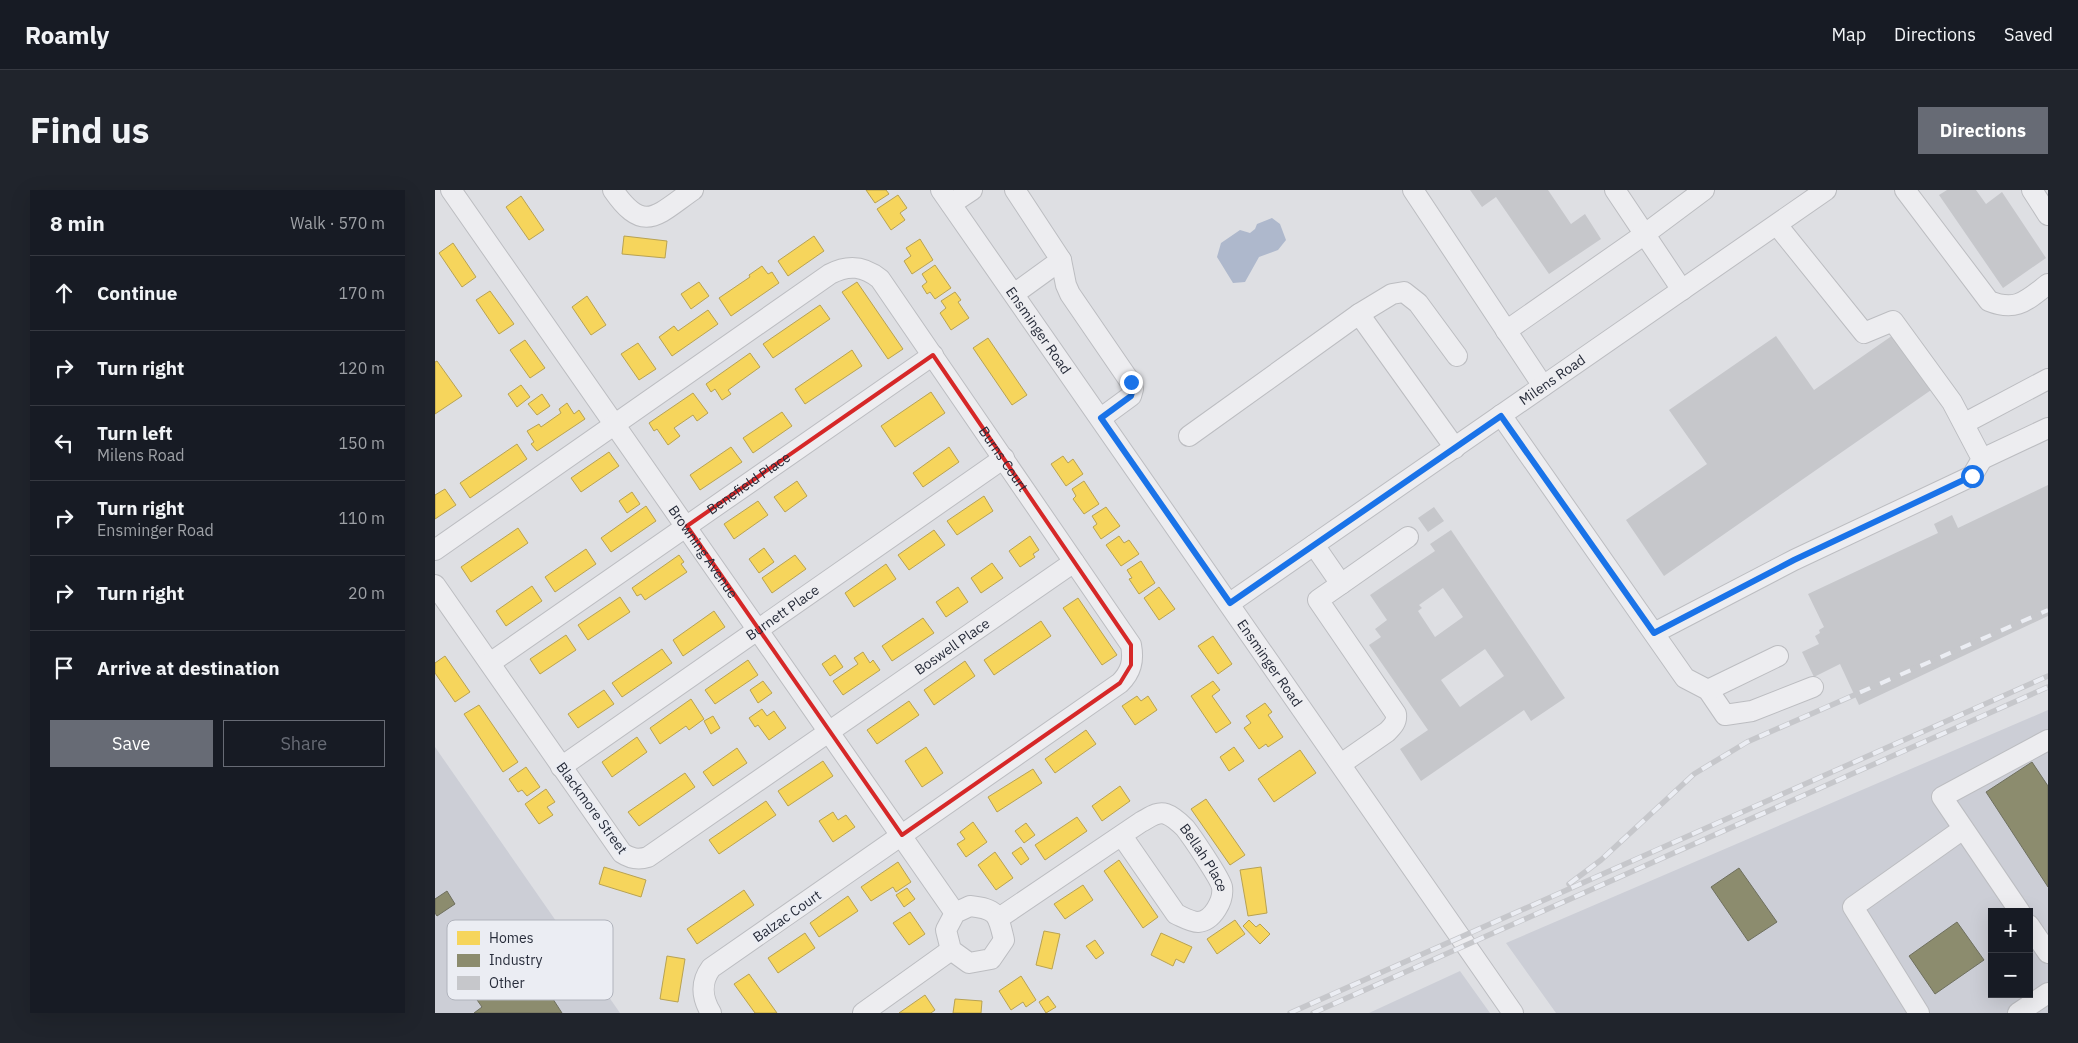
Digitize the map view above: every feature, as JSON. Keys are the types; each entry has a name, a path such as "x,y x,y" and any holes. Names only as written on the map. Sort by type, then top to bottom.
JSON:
{"street":[{"name":"Browning Avenue","path":"451,190 759,629 955,913"},
{"path":"613,190 628,210 637,216 647,217 657,215 693,190"},
{"path":"946,197 972,190"},
{"path":"1015,190 1061,260 1066,285 1070,294 1131,382 1133,389 1131,396 1101,418"},
{"path":"1413,190 1543,386"},
{"path":"1615,190 1682,290"},
{"path":"1507,330 1645,234 1704,190"},
{"name":"Milens Road","path":"1230,603 1777,225 1799,198 1826,190"},
{"path":"1905,190 1989,301 2003,307 2023,303 2048,284"},
{"path":"2032,190 2048,215"},
{"name":"Ensminger Road","path":"946,197 1230,603 1513,1013"},
{"path":"1777,225 1864,332 1893,321 1952,402 1965,423 1982,459"},
{"path":"1014,294 1061,260"},
{"name":"Burns Court","path":"615,423 830,274 845,268 862,268 880,279 933,355 1131,645 1133,655 1127,675 1119,683 902,835"},
{"path":"1189,436 1359,314 1392,294 1404,292 1418,304 1457,356"},
{"path":"1359,314 1455,448"},
{"name":"Benefield Place","path":"490,664 933,355"},
{"path":"1965,423 2048,379"},
{"path":"1501,416 1685,678 1708,690 1725,715 1752,712 1813,688"},
{"path":"435,550 615,423"},
{"path":"1654,633 1794,560 1972,476 1982,459 2048,428"},
{"name":"Burnett Place","path":"561,767 1004,458"},
{"path":"1341,764 1387,732 1393,726 1396,718 1318,600 1408,537"},
{"path":"1314,545 1341,584"},
{"name":"Boswell Place","path":"830,732 1074,562"},
{"name":"Blackmore Street","path":"435,585 622,853 630,858 639,860 648,858 830,732"},
{"path":"1708,690 1778,656"},
{"path":"2017,908 1942,797 2048,740"},
{"name":"Bellah Place","path":"999,918 1122,836 1157,814 1167,814 1184,826 1221,885 1223,898 1217,908 1207,918 1199,922 1176,914 1122,836"},
{"path":"1919,1013 1853,907 1963,829"},
{"name":"Balzac Court","path":"711,1013 703,994 704,982 711,968 902,835"},
{"path":"970,906 987,907 999,918 1004,940 991,959 969,963 951,950 946,930 955,913 970,906"},
{"path":"2033,931 2048,953"},
{"path":"863,1013 951,950"},
{"path":"2018,1013 2048,993"}],"highlighted area":[{"path":"933,355 1131,645 1131,665 1120,683 902,835 687,526"}],"shaded area":[{"path":"2048,710 2048,1013 1556,1013 1506,943"},
{"path":"435,747 555,920 447,920 447,1000 611,1000 620,1013 435,1013"},
{"path":"1460,971 1490,1013 1369,1013"}],"water":[{"path":"1272,218 1280,224 1286,240 1278,250 1259,257 1245,282 1233,283 1217,257 1221,243 1240,230 1250,233 1257,224"}],"building: Homes":[{"path":"866,190 886,190 889,194 875,203"},
{"path":"898,195 907,208 900,213 905,220 891,230 877,209"},
{"path":"521,196 544,230 529,240 506,207"},
{"path":"624,236 667,241 665,258 622,254"},
{"path":"814,236 824,251 788,276 778,261"},
{"path":"920,239 933,260 912,274 904,261 911,256 906,248"},
{"path":"453,243 476,277 462,287 439,253"},
{"path":"935,265 951,288 935,299 930,292 927,294 922,286 927,282 922,274"},
{"path":"762,266 768,274 772,272 779,283 731,316 719,298 750,277 749,275"},
{"path":"699,282 709,296 691,309 681,294"},
{"path":"857,282 903,349 888,359 842,292"},
{"path":"490,291 514,324 499,334 476,300"},
{"path":"955,292 961,300 958,302 969,318 951,330 940,313 946,308 941,301"},
{"path":"587,296 606,325 591,335 572,307"},
{"path":"820,305 830,319 773,358 763,344"},
{"path":"708,310 718,324 672,356 659,337 674,326 678,331"},
{"path":"988,338 1027,395 1012,405 973,348"},
{"path":"525,340 545,368 530,378 510,350"},
{"path":"638,343 656,369 639,380 621,354"},
{"path":"852,350 862,366 805,404 795,389"},
{"path":"750,353 760,367 728,390 731,394 722,400 715,389 711,392 706,384"},
{"path":"437,361 462,396 435,414 435,362"},
{"path":"521,385 530,397 517,407 508,394"},
{"path":"931,392 945,413 895,447 881,426"},
{"path":"693,393 708,413 697,421 693,415 674,428 680,436 668,445 657,429 654,431 649,423"},
{"path":"542,394 550,406 537,415 528,404"},
{"path":"567,403 574,414 579,410 585,419 537,451 531,444 534,442 527,431 539,424 541,427 561,413 559,409"},
{"path":"782,412 792,426 753,453 743,438"},
{"path":"517,444 527,459 470,498 460,483"},
{"path":"731,447 742,462 700,490 690,475"},
{"path":"949,447 959,462 923,487 913,473"},
{"path":"609,452 619,466 581,492 571,478"},
{"path":"1063,456 1068,463 1073,459 1083,474 1066,486 1051,464"},
{"path":"797,481 807,496 785,512 774,497"},
{"path":"1084,481 1099,504 1084,514 1073,499 1076,496 1072,489"},
{"path":"445,489 456,505 435,519 435,495"},
{"path":"632,492 640,504 627,513 619,501"},
{"path":"984,496 993,511 957,535 947,521"},
{"path":"758,501 768,515 734,539 724,524"},
{"path":"646,506 656,521 611,552 601,538"},
{"path":"1106,507 1120,526 1101,539 1093,527 1097,524 1092,516"},
{"path":"518,528 528,543 471,582 461,567"},
{"path":"934,530 945,545 909,570 898,555"},
{"path":"1030,536 1039,550 1033,554 1035,557 1020,567 1009,551"},
{"path":"1119,536 1124,543 1129,540 1139,554 1121,566 1106,545"},
{"path":"764,548 774,562 759,573 749,559"},
{"path":"586,549 596,564 555,592 545,577"},
{"path":"679,555 684,562 681,564 687,572 645,600 641,594 637,596 632,588"},
{"path":"795,555 806,569 772,593 762,578"},
{"path":"1141,561 1155,583 1139,594 1129,579 1132,578 1127,570"},
{"path":"992,563 1003,578 981,593 971,578"},
{"path":"886,564 896,579 854,607 845,593"},
{"path":"532,586 542,601 506,626 496,611"},
{"path":"958,587 968,602 946,617 936,602"},
{"path":"1159,587 1175,609 1159,620 1144,598"},
{"path":"620,597 630,612 588,640 578,625"},
{"path":"1078,598 1117,655 1102,665 1063,608"},
{"path":"714,611 725,627 683,656 673,640"},
{"path":"923,618 934,633 892,661 882,646"},
{"path":"1041,621 1051,636 994,675 984,660"},
{"path":"566,635 576,650 540,674 530,659"},
{"path":"1213,636 1232,664 1218,674 1198,646"},
{"path":"662,649 672,663 622,697 612,683"},
{"path":"863,652 870,663 873,660 880,670 843,695 833,681 858,664 854,658"},
{"path":"835,655 843,667 830,676 822,664"},
{"path":"445,656 470,692 455,702 435,673 435,663"},
{"path":"748,660 758,675 715,704 705,690"},
{"path":"965,661 975,676 934,705 924,690"},
{"path":"763,681 772,693 758,703 750,690"},
{"path":"1213,681 1220,690 1212,696 1231,723 1216,733 1191,696"},
{"path":"604,690 614,704 578,728 568,714"},
{"path":"1137,696 1141,701 1148,696 1157,710 1135,725 1122,706"},
{"path":"691,699 704,719 689,730 686,726 660,744 650,728"},
{"path":"909,701 919,715 877,744 867,730"},
{"path":"1265,703 1272,712 1268,715 1283,737 1268,747 1266,744 1259,749 1244,728 1251,723 1246,716"},
{"path":"479,705 518,762 503,772 464,714"},
{"path":"762,709 767,716 774,711 786,728 769,740 758,725 755,727 749,718"},
{"path":"713,716 720,728 711,734 704,721"},
{"path":"1086,730 1096,744 1055,773 1045,759"},
{"path":"637,737 647,752 612,777 602,762"},
{"path":"926,747 943,773 922,787 905,761"},
{"path":"1234,747 1244,761 1229,771 1220,757"},
{"path":"737,748 747,763 713,786 703,772"},
{"path":"1300,750 1316,773 1274,802 1258,779"},
{"path":"823,761 833,776 788,806 778,791"},
{"path":"526,767 540,787 527,796 522,790 518,792 509,779"},
{"path":"1033,769 1042,783 997,812 988,797"},
{"path":"685,773 695,787 639,826 628,812"},
{"path":"1120,786 1130,801 1102,821 1092,806"},
{"path":"546,789 555,802 547,807 553,815 539,824 525,804"},
{"path":"1206,799 1245,855 1230,865 1191,809"},
{"path":"766,801 776,815 719,854 709,840"},
{"path":"833,812 838,820 846,815 855,827 833,842 819,821"},
{"path":"1077,817 1087,831 1045,860 1035,845"},
{"path":"973,822 987,842 966,857 957,844 965,839 960,832"},
{"path":"1026,823 1035,835 1024,843 1015,831"},
{"path":"1021,847 1029,859 1021,865 1012,853"},
{"path":"995,852 1013,878 996,890 978,865"},
{"path":"1119,860 1158,917 1143,928 1104,871"},
{"path":"898,862 911,882 896,892 893,887 871,901 861,887"},
{"path":"604,867 646,880 641,897 599,884"},
{"path":"1261,867 1267,913 1248,916 1240,870"},
{"path":"1083,885 1093,900 1065,919 1054,904"},
{"path":"907,888 915,899 904,907 896,895"},
{"path":"744,890 754,905 697,944 687,929"},
{"path":"848,896 858,911 819,937 810,923"},
{"path":"910,912 925,934 909,945 893,923"},
{"path":"1235,920 1245,934 1217,954 1207,939"},
{"path":"1249,920 1256,927 1260,924 1270,934 1260,944 1243,926"},
{"path":"1044,931 1060,934 1052,969 1036,965"},
{"path":"805,933 815,948 778,973 768,958"},
{"path":"1161,933 1192,947 1184,963 1176,959 1173,966 1151,955"},
{"path":"1095,940 1104,953 1096,959 1086,946"},
{"path":"667,956 685,959 678,1002 660,999"},
{"path":"749,974 777,1013 755,1013 734,984"},
{"path":"1021,976 1036,1000 1026,1007 1023,1002 1011,1010 999,991"},
{"path":"925,995 935,1010 931,1013 899,1013"},
{"path":"1048,996 1056,1007 1046,1013 1039,1002"},
{"path":"955,999 982,1001 981,1013 953,1013"}],"building: Industry":[{"path":"2032,762 2048,786 2048,887 1986,792"},
{"path":"1739,868 1777,922 1748,941 1711,887"},
{"path":"447,891 455,904 437,916 435,913 435,899"},
{"path":"1957,922 1984,960 1935,994 1909,956"},
{"path":"477,1000 554,1000 562,1013 474,1013 482,1007"}],"building: Other":[{"path":"1470,190 1548,190 1571,224 1585,214 1601,239 1549,274 1496,197 1482,207"},
{"path":"1947,190 1976,190 1986,204 2002,192 2046,258 2003,288 1939,195"},
{"path":"1896,333 1934,388 1664,576 1626,520 1707,464 1669,410 1776,336 1814,390"},
{"path":"2048,485 2048,616 1859,705 1840,664 1814,677 1802,652 1819,644 1815,636 1824,627 1808,594 1938,533 1934,524 1952,515 1958,528"},
{"path":"1434,507 1444,521 1428,532 1418,518"},
{"path":"1451,530 1565,698 1531,721 1524,710 1421,781 1400,749 1428,730 1369,645 1381,637 1375,629 1387,620 1370,595 1435,551 1430,544","holes":["1443,588 1463,617 1435,637 1418,611 1422,608 1419,605","1485,649 1504,676 1460,707 1441,680"]}],"railway":[{"path":"1569,884 1601,860 1694,774 1747,742 2048,610"},
{"path":"1290,1013 2048,676"},
{"path":"1313,1013 2048,687"}],"route":[{"path":"1131,382 1133,389 1131,396 1101,418 1230,603 1501,416 1654,633 1794,560 1972,476"}]}
